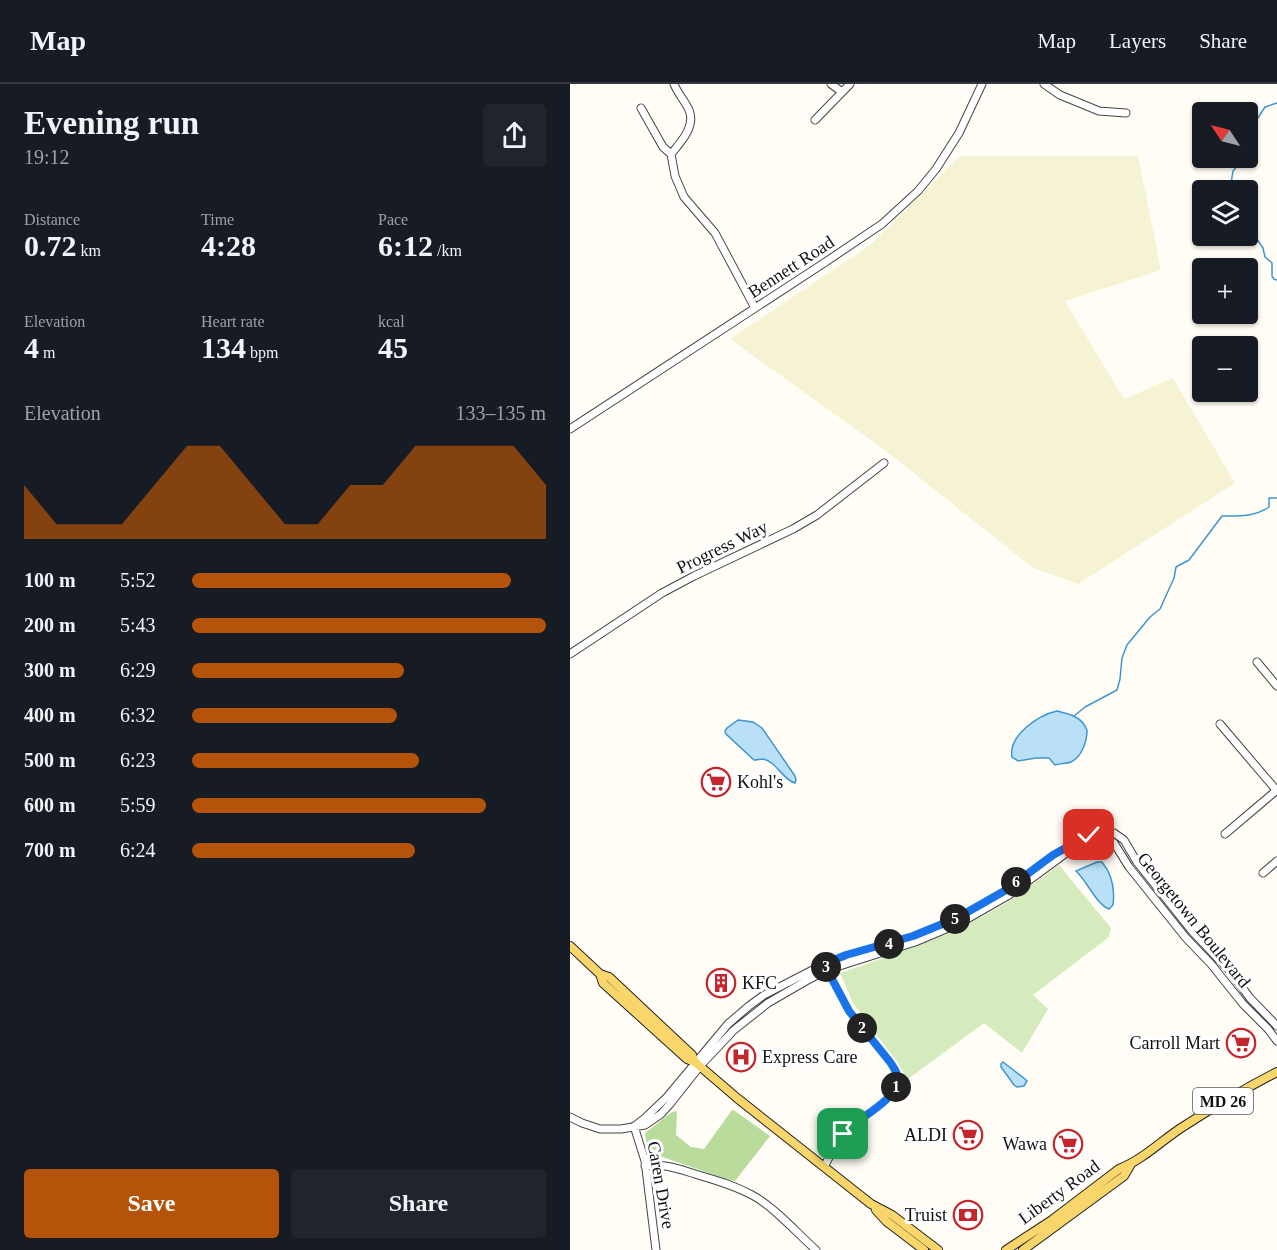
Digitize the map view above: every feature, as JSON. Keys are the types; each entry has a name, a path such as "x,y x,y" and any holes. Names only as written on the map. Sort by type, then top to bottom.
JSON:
{"main road":[{"path":"570,946 600,974 603,983 687,1059 698,1064 871,1204 886,1221 924,1250"},
{"name":"Liberty Road","path":"1006,1250 1052,1220 1119,1169 1132,1164 1184,1126 1277,1072"},
{"name":"Liberty Road","path":"1023,1250 1124,1176 1132,1164"},
{"path":"871,1204 892,1215 938,1250"}],"street":[{"path":"671,154 688,130 691,121 688,109 674,84"},
{"path":"831,84 842,92"},
{"path":"815,120 850,84"},
{"name":"Bennett Road","path":"570,429 870,233 896,213 918,191 952,146 982,84"},
{"path":"1044,84 1060,95 1099,111 1126,113"},
{"path":"1054,91 1059,84"},
{"path":"640,108 663,147 671,154 675,176 684,197 716,233 755,308"},
{"name":"Progress Way","path":"570,654 667,591 817,515 884,464"},
{"path":"1257,662 1277,687"},
{"path":"1220,724 1277,790 1225,834"},
{"name":"Georgetown Boulevard","path":"1079,843 1101,831 1113,833 1124,840 1137,862 1192,931 1277,1026"},
{"name":"Georgetown Boulevard","path":"1079,843 1098,839 1106,839 1114,843 1129,867 1186,938 1277,1041"},
{"path":"570,1117 600,1129 621,1129 645,1125 661,1114 670,1104 728,1024 774,989 826,967 846,955 913,936 957,918 994,898 1053,855 1079,843"},
{"path":"1263,873 1277,861"},
{"path":"824,1167 848,1128 890,1096 898,1078 890,1062 849,1011 826,967"},
{"path":"634,1126 666,1098 698,1064"},
{"path":"652,1121 664,1106 666,1098"},
{"name":"Caren Drive","path":"634,1126 645,1166 656,1250"},
{"path":"645,1166 663,1165 682,1170 735,1187 752,1195 766,1204 816,1250"}],"shaded area":[{"path":"960,156 1138,156 1161,270 1065,301 1124,399 1173,378 1235,483 1078,584 1033,568 886,451 730,339 873,243"}],"green space":[{"path":"1059,865 1111,928 1109,937 1033,995 1048,1009 1022,1053 984,1023 904,1082 903,1071 853,1003 840,973 907,949 972,921 1014,898"},
{"path":"732,1110 770,1136 735,1181 648,1152 645,1133 672,1112 677,1111 676,1135 691,1147 704,1149"}],"water":[{"path":"1057,711 1079,719 1087,730 1085,744 1075,760 1055,765 1049,758 1018,761 1012,757 1015,741 1026,727"},
{"path":"738,720 753,722 762,728 795,776 795,783 768,760 754,760 726,734 727,728"},
{"path":"1102,862 1112,882 1113,905 1109,909 1100,902 1076,871"},
{"path":"1003,1062 1027,1081 1024,1086 1014,1085 1001,1067"}],"waterway":[{"path":"1258,118 1265,107 1277,103"},
{"path":"1232,180 1236,168"},
{"path":"1258,241 1265,257 1272,263 1272,276 1277,280"},
{"path":"1074,716 1085,707 1117,690 1122,658 1127,645 1150,617 1160,609 1174,578 1176,567 1189,560 1222,516 1258,513 1269,507 1269,498 1277,498"}],"place":[{"name":"Kohl's","path":"716,782"},
{"name":"KFC","path":"721,983"},
{"name":"Carroll Mart","path":"1241,1043"},
{"name":"Express Care","path":"741,1057"},
{"name":"ALDI","path":"968,1135"},
{"name":"Wawa","path":"1068,1144"},
{"name":"Truist","path":"968,1215"}],"route":[{"path":"843,1134 890,1096 898,1078 890,1062 853,1018 824,964 846,955 894,943 957,918 994,898 1065,847 1089,835"}]}
